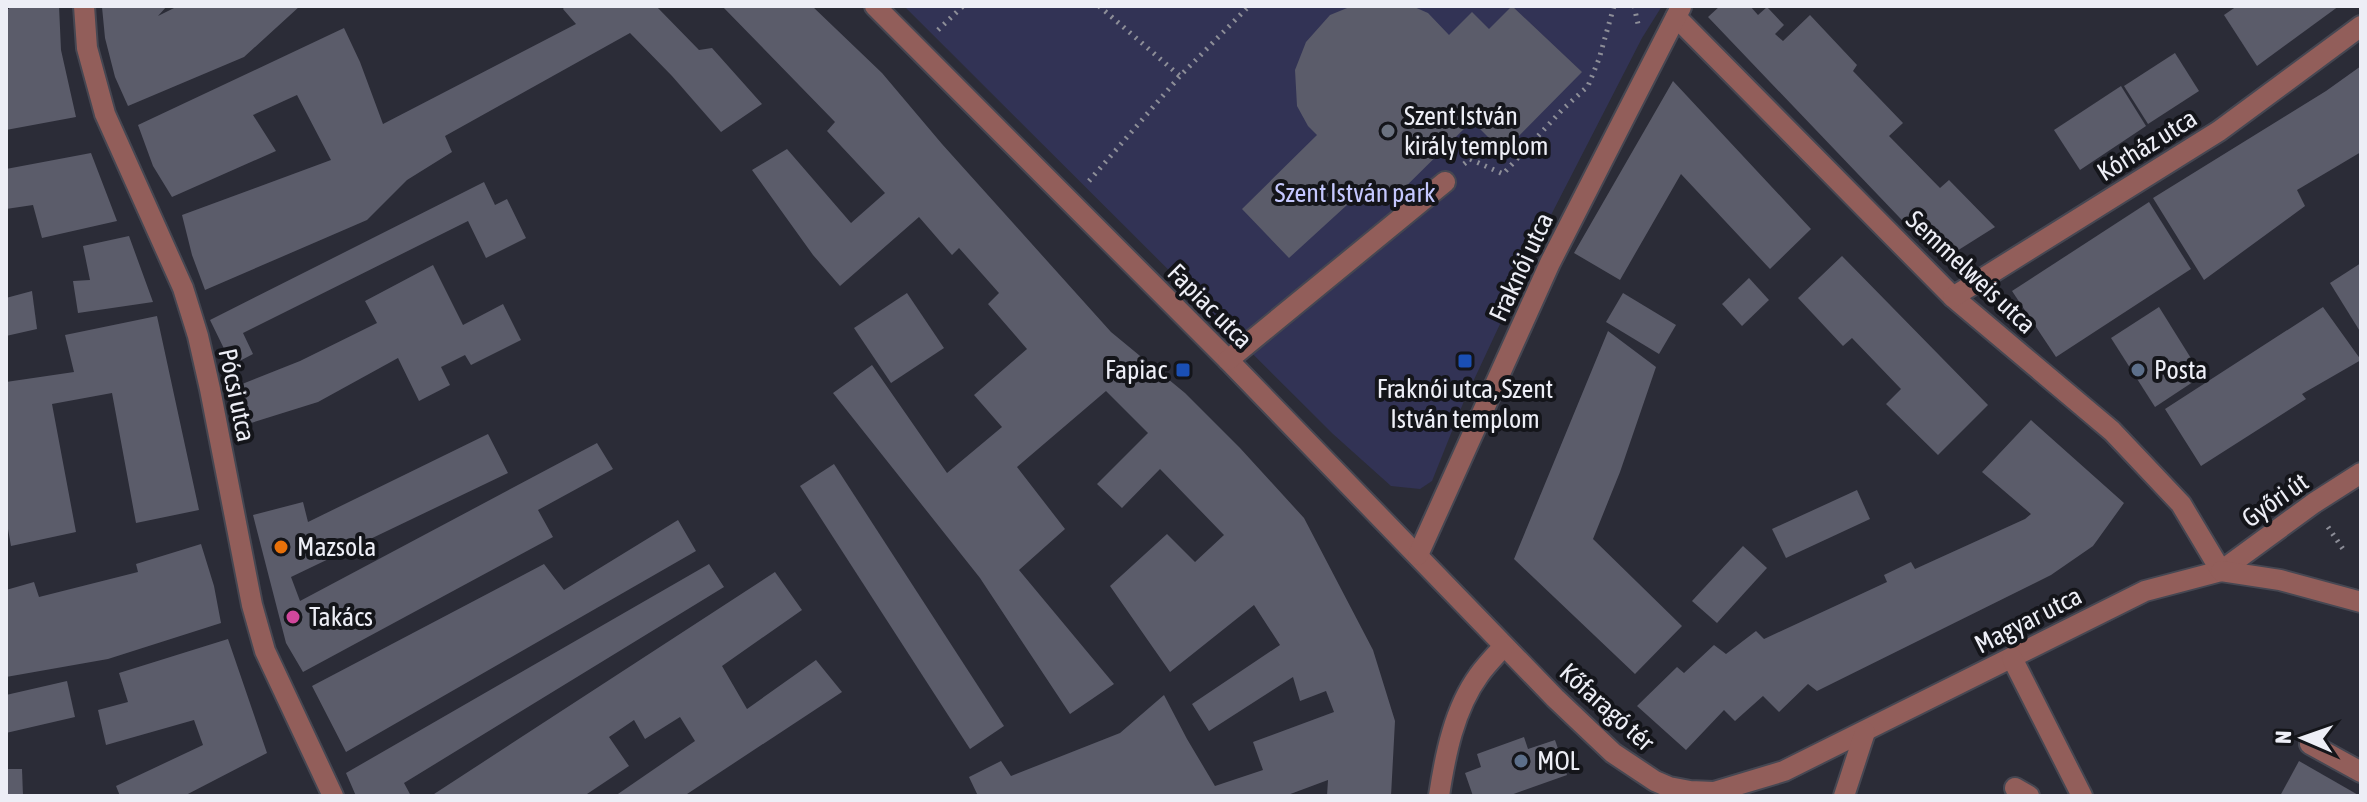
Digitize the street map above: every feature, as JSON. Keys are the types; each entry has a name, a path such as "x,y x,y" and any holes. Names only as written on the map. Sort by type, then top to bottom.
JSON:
{"street":[{"name":"Pócsi utca","path":"84,6 87,48 105,114 183,288 198,336 252,605 265,651 333,796"},
{"name":"Fapiac utca","path":"875,6 1228,360 1504,646"},
{"name":"Semmelweis utca","path":"1678,11 1953,297 2112,431 2181,504 2221,571"},
{"name":"Fraknói utca","path":"1418,555 1550,263 1678,11"},
{"name":"Kórház utca","path":"1953,297 2219,131 2361,26"},
{"path":"1228,360 1445,182"},
{"name":"Győri út","path":"2221,571 2361,473"},
{"path":"2221,571 2280,580 2361,602"},
{"name":"Magyar utca","path":"1865,732 2070,626 2145,591 2221,571"},
{"path":"1439,796 1447,747 1460,712 1477,677 1504,646"},
{"name":"Kőfaragó tér","path":"1504,646 1604,744 1640,772 1669,787 1712,794 1784,771 1865,732"},
{"path":"2012,658 2082,796"},
{"path":"1844,796 1865,732"},
{"path":"2310,744 2361,772"}],"path":[{"path":"1099,6 1180,76"},
{"path":"1071,202 1180,76 1249,6"},
{"path":"1445,182 1470,159 1503,174 1588,86 1614,6"},
{"path":"2328,527 2343,549"}],"green space":[{"name":"Szent István park","path":"904,6 1662,6 1642,38 1551,215 1464,401 1432,481 1420,489 1391,486 1333,434"}],"building":[{"path":"9,6 59,6 61,50 76,117 6,130 6,9"},
{"path":"167,6 158,16 178,6 300,6 244,57 128,106 115,77 105,38 102,7"},
{"path":"565,6 656,6 699,50 712,48 762,104 721,132 630,33 445,136 452,152 407,180 367,220 205,290 182,215 331,160 297,95 253,115 276,151 172,197 153,166 138,125 344,28 383,124 576,24 563,9"},
{"path":"722,6 812,6 882,73 1111,332 1185,393 1304,518 1373,650 1395,721 1391,796 1327,796 1328,780 1285,796 978,796 969,777 1001,761 1011,776 1120,733 1164,695 1215,786 1263,770 1253,742 1334,712 1326,691 1300,701 1293,677 1209,731 1192,704 1280,645 1254,605 1170,672 1110,586 1167,534 1195,562 1224,535 1160,469 1122,508 1097,484 1148,433 1106,391 1017,467 1065,529 1019,570 1114,684 1070,714 980,578 833,393 872,365 947,473 1002,427 974,395 1027,349 988,304 999,293 959,248 952,255 919,217 840,286 813,255 752,170 787,149 851,223 885,193 827,131 835,122"},
{"name":"Szent István király templom","path":"1352,6 1412,6 1428,13 1449,35 1472,12 1489,29 1512,6 1582,72 1503,152 1472,121 1387,205 1370,184 1289,258 1242,209 1317,135 1297,106 1295,70 1306,42 1330,15"},
{"path":"1720,6 1750,6 1758,15 1767,7 1784,25 1775,34 1783,41 1810,15 1857,65 1853,71 1903,123 1889,136 1940,188 1949,180 1995,227 1941,261 1708,17"},
{"path":"2237,6 2339,6 2257,66 2224,15"},
{"path":"2175,53 2199,91 2148,124 2124,86"},
{"path":"2361,66 2361,152 2297,190 2305,206 2204,280 2153,198"},
{"path":"1673,81 1811,229 1770,269 1681,174 1620,280 1574,253"},
{"path":"2121,86 2146,126 2080,170 2054,130"},
{"path":"91,153 117,221 42,238 33,205 6,209 6,169"},
{"path":"484,182 495,205 507,199 526,238 486,258 468,221 243,333 253,354 232,365 210,320"},
{"path":"2149,202 2191,269 2056,357 2012,291"},
{"path":"129,236 153,302 78,313 73,281 90,280 83,246"},
{"path":"1842,256 1988,405 1938,455 1886,404 1901,389 1852,338 1843,346 1798,298"},
{"path":"2361,263 2361,333 2330,283"},
{"path":"433,265 463,325 503,304 521,340 471,365 465,355 441,367 450,385 419,401 398,358 318,402 238,427 232,388 300,361 377,323 365,301"},
{"path":"1749,278 1769,300 1742,326 1722,304"},
{"path":"32,291 37,329 6,336 6,298"},
{"path":"907,293 944,348 891,383 854,328"},
{"path":"1623,293 1676,325 1659,354 1606,322"},
{"path":"2159,307 2202,376 2155,407 2111,338"},
{"path":"2323,307 2361,360 2302,394 2306,399 2201,466 2165,409"},
{"path":"157,316 199,510 136,523 112,393 52,404 76,532 11,546 6,529 6,382 74,372 65,335"},
{"path":"1608,331 1656,367 1593,539 1682,626 1635,674 1514,559"},
{"path":"2031,420 2124,503 2093,546 2051,575 1817,691 1808,684 1779,712 1763,696 1735,721 1724,710 1686,750 1637,706 1677,667 1684,673 1714,645 1726,654 1756,631 1764,639 1887,582 1884,575 1911,562 1915,569 2025,519 2031,514 1982,472"},
{"path":"488,434 508,473 291,577 300,601 597,443 613,469 538,510 553,537 303,672 286,643 253,515 303,502 308,522"},
{"path":"834,464 1004,726 970,749 800,486"},
{"path":"1857,490 1870,519 1786,558 1772,529"},
{"path":"678,520 696,551 346,752 312,686 544,564 564,590"},
{"path":"201,544 221,623 108,659 6,677 6,590 34,582 39,597 138,572 136,564"},
{"path":"1743,546 1767,568 1717,623 1692,601"},
{"path":"709,564 724,587 404,783 411,796 356,796 346,773"},
{"path":"775,572 802,610 722,666 747,709 816,660 842,692 684,796 615,796 695,741 680,717 645,739 634,720 609,737 629,766 584,796 431,796"},
{"path":"228,639 267,753 184,796 120,796 116,786 203,745 194,720 106,745 98,710 128,702 119,673"},
{"path":"67,681 75,717 6,733 6,695"},
{"name":"MOL","path":"1524,737 1528,749 1555,740 1567,775 1508,796 1473,796 1465,773 1481,767 1477,754"},
{"path":"2299,761 2360,796 2280,796"},
{"path":"6,769 22,769 23,796 6,796"}],"place":[{"name":"Szent István király templom","path":"1388,131"},
{"name":"Fraknói utca, Szent István templom","path":"1465,361"},
{"name":"Fapiac","path":"1183,370"},
{"name":"Posta","path":"2138,370"},
{"name":"Mazsola","path":"281,547"},
{"name":"Takács","path":"293,617"},
{"name":"MOL","path":"1521,761"}]}
